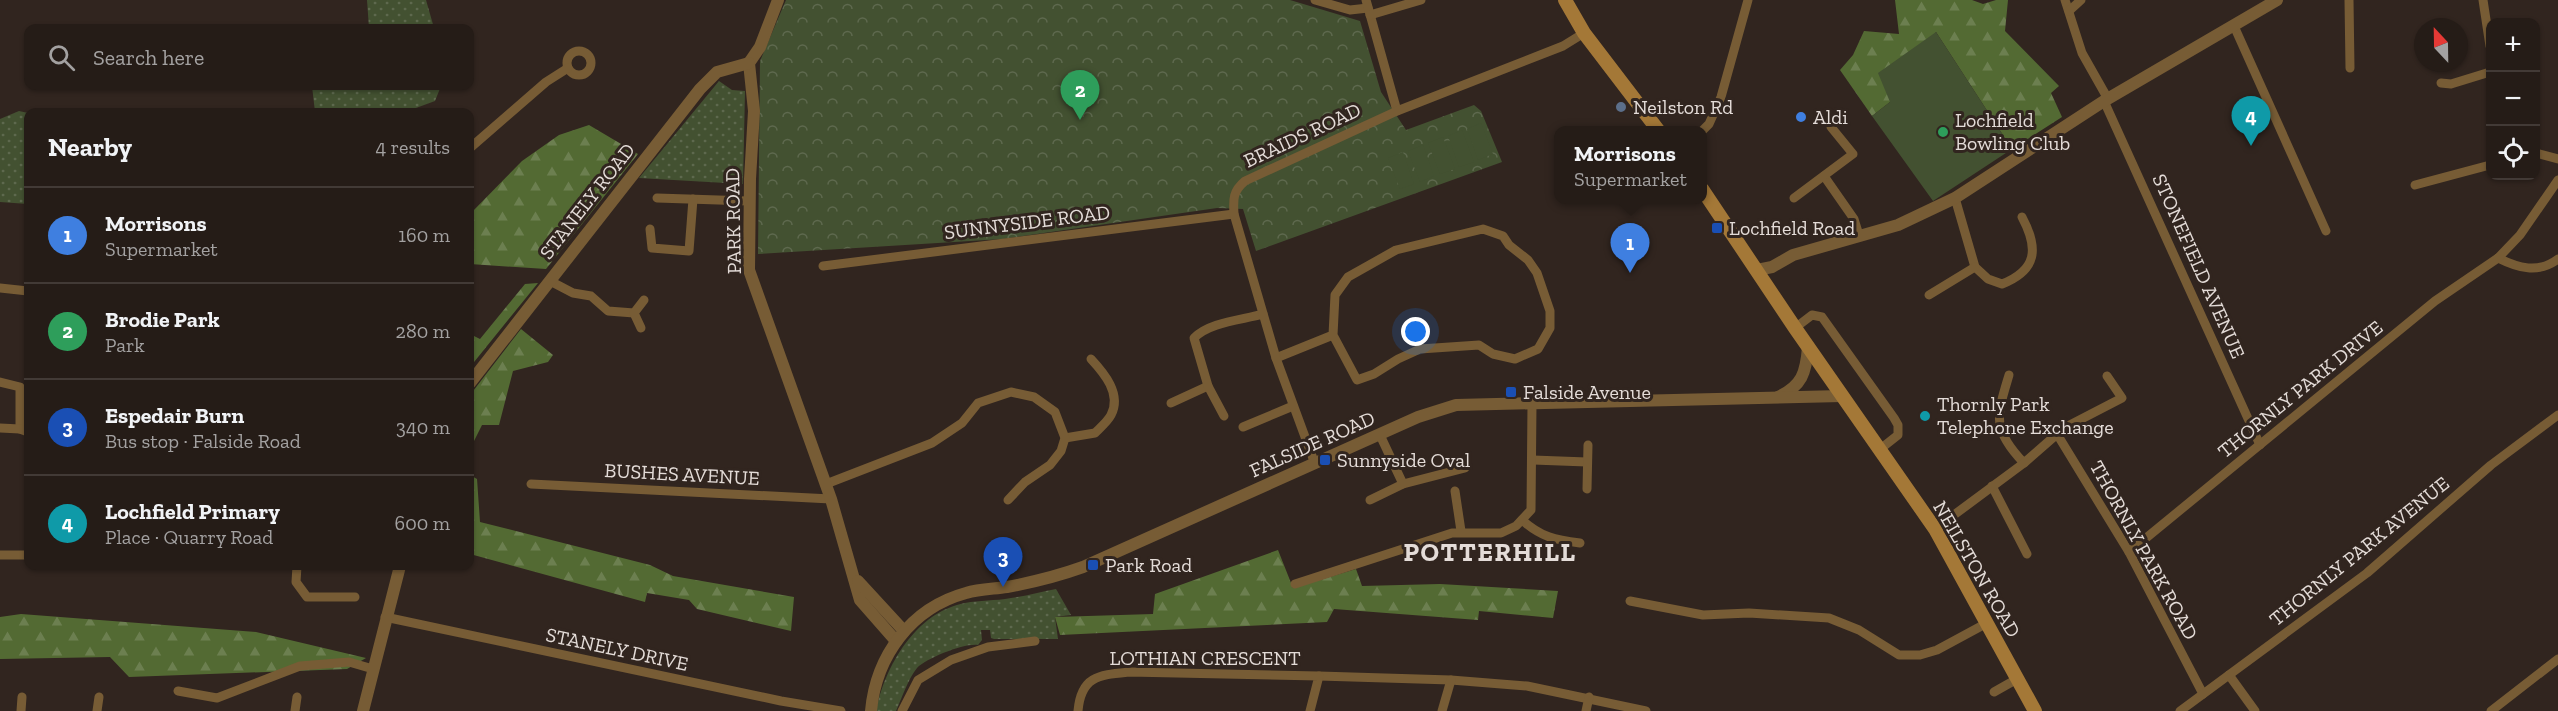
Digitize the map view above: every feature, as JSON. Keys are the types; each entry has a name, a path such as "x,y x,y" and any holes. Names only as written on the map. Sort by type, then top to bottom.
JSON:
{"main road":[{"path":"1565,0 1584,33 1655,126"},
{"name":"NEILSTON ROAD","path":"1707,196 1808,347 1935,529 2035,711"}],"street":[{"path":"749,63 760,47 778,0"},
{"path":"1316,0 1350,10 1421,0"},
{"path":"1707,126 1720,97 1748,0"},
{"name":"STONEFIELD AVENUE","path":"2065,0 2082,53 2106,100 2260,445"},
{"path":"2069,10 2081,0"},
{"path":"1757,270 1772,267 1793,255 1898,225 1955,198 2106,100 2277,0"},
{"path":"2349,0 2350,68"},
{"path":"2483,0 2486,20"},
{"path":"1368,8 1397,111"},
{"path":"2234,26 2326,231"},
{"name":"BRAIDS ROAD","path":"1315,464 1276,358 1234,214 1232,197 1245,181 1397,111 1563,46 1584,33"},
{"name":"PARK ROAD","path":"749,63 754,111 749,201 749,270 826,484 860,600 900,636"},
{"name":"STANELY ROAD","path":"474,378 700,89 717,72 749,63"},
{"path":"474,145 546,82 568,68"},
{"path":"2441,83 2451,84 2486,73"},
{"path":"1794,198 1853,154 1832,127"},
{"path":"2540,154 2558,159"},
{"path":"2415,184 2486,166"},
{"path":"1824,176 1854,219 1859,235"},
{"name":"THORNLY PARK DRIVE","path":"2129,552 2435,302 2498,258 2520,235 2558,180"},
{"path":"657,198 749,201"},
{"path":"1955,198 1975,267 1988,279 2002,284 2016,278 2027,268 2033,256 2032,242 2022,217"},
{"path":"650,229 651,248 689,251 693,199"},
{"name":"SUNNYSIDE ROAD","path":"823,266 1234,214"},
{"path":"1483,229 1503,236 1509,245 1528,260 1537,273 1550,311 1550,328 1538,349 1515,360 1493,354 1479,345 1420,349 1374,374 1357,380 1333,335 1335,295 1348,277 1396,250 1483,229"},
{"path":"2498,258 2516,267 2529,269 2558,259"},
{"path":"1929,295 1975,267"},
{"path":"550,281 573,293 591,296 608,311 634,313"},
{"path":"0,288 24,291"},
{"path":"634,313 644,300"},
{"path":"634,313 641,328"},
{"path":"1224,416 1208,386 1194,338 1199,332 1263,314"},
{"path":"1795,328 1812,315 1822,317 1894,417 1898,425 1898,435 1879,450"},
{"path":"1276,358 1333,335"},
{"path":"1774,399 1790,392 1801,381 1806,367 1808,347"},
{"path":"1065,438 1095,433 1112,414 1114,393 1106,376 1091,359"},
{"path":"2009,375 1998,413 1999,422 2003,435 2024,463"},
{"path":"1935,529 2024,463 2074,422 2122,398 2107,376"},
{"path":"0,382 24,387 24,430 0,428"},
{"path":"1171,403 1208,386"},
{"path":"826,484 932,443 962,423 978,403 1011,392 1034,397 1055,412 1065,438 1061,451 1050,465 1025,482 1008,500"},
{"name":"FALSIDE ROAD","path":"900,636 923,614 963,593 1048,579 1065,574 1418,417 1456,405 1842,396"},
{"path":"1295,584 1461,531 1500,533 1516,526 1532,510 1532,404"},
{"path":"1243,427 1293,406"},
{"name":"THORNLY PARK AVENUE","path":"2180,711 2367,573 2491,465 2558,415"},
{"name":"THORNLY PARK ROAD","path":"2057,434 2129,552 2203,694"},
{"path":"1380,435 1404,484"},
{"path":"1587,489 1588,445"},
{"path":"1533,460 1587,462"},
{"path":"1370,500 1404,484 1465,468"},
{"name":"BUSHES AVENUE","path":"531,484 831,499"},
{"path":"1992,486 2027,554"},
{"path":"1455,491 1461,531"},
{"path":"1522,520 1538,535 1552,540 1580,543"},
{"path":"0,555 24,555"},
{"path":"297,570 296,582 307,597 355,597"},
{"path":"363,711 399,570"},
{"path":"1630,601 1703,615 1749,613 1829,618 1859,630 1899,655 1920,655 1937,650 1987,623"},
{"name":"STANELY DRIVE","path":"386,617 781,701 842,711"},
{"path":"871,711 873,690 880,669 900,636"},
{"path":"902,711 918,680 951,660 988,647 1035,641"},
{"path":"2491,711 2558,659"},
{"path":"178,691 218,698 300,666 349,662 373,669"},
{"name":"LOTHIAN CRESCENT","path":"1078,711 1079,699 1090,680 1102,675 1129,672 1319,676 1311,711"},
{"path":"2229,675 2255,711"},
{"path":"1319,676 1451,680 1527,686 1589,697 1646,711"},
{"path":"1994,692 2017,679"},
{"path":"1442,711 1451,680"},
{"path":"21,711 22,697"},
{"path":"98,711 99,697"},
{"path":"296,711 297,697"},
{"path":"1586,711 1589,697"}],"green space":[{"path":"367,0 426,0 433,24 369,24"},
{"path":"786,0 1290,0 1360,21 1381,92 1406,130 1474,105 1481,111 1502,162 1256,251 1243,209 1217,208 1003,239 758,254 760,61"},
{"path":"1895,0 1972,0 1983,4 1996,0 2008,0 2005,31 2059,86 2051,93 2062,117 2012,149 1936,32 1890,102 1872,116 1840,70 1853,55 1864,31 1899,34"},
{"name":"Lochfield Bowling Club","path":"1936,32 2012,149 1933,201 1872,116 1890,102 1878,73"},
{"path":"719,81 732,90 745,91 743,184 639,178"},
{"path":"312,90 439,90 435,101 416,108 315,108"},
{"path":"19,111 24,112 24,204 0,202 0,119"},
{"path":"1481,123 1493,154 1478,160 1467,129"},
{"path":"589,125 638,154 546,269 474,264 474,210 522,161 559,135"},
{"path":"1462,130 1474,162 1459,167 1448,136"},
{"path":"1443,137 1455,169 1440,174 1428,143"},
{"path":"1423,145 1434,176 1420,182 1408,151"},
{"path":"1403,152 1414,184 1400,189 1388,158"},
{"path":"538,283 474,362 474,336 480,339 525,284"},
{"path":"521,329 553,355 548,362 513,371 499,425 482,425 474,441 474,390"},
{"path":"474,477 477,479 480,522 650,565 673,576 794,597 791,631 697,609 689,600 647,593 645,602 474,555"},
{"path":"1278,550 1293,588 1356,569 1362,586 1440,584 1558,591 1553,618 1479,611 1478,620 1334,609 1327,622 1060,635 1055,617 1153,614 1155,594"},
{"path":"1056,589 1071,615 1055,617 1058,639 994,639 991,638 990,630 981,630 982,640 978,645 964,646 946,652 917,668 896,711 876,711 880,694 895,659 918,629 932,617 947,608 965,603 1005,599"},
{"path":"21,614 256,632 366,658 347,669 129,677 110,657 0,659 0,617"}],"place":[{"name":"Neilston Rd","path":"1621,107"},
{"name":"Aldi","path":"1801,117"},
{"name":"Brodie Park","path":"1080,120"},
{"name":"Lochfield Bowling Club","path":"1943,132"},
{"name":"Lochfield Primary","path":"2251,146"},
{"name":"Lochfield Road","path":"1717,228"},
{"name":"Morrisons","path":"1630,273"},
{"name":"Falside Avenue","path":"1511,392"},
{"name":"Thornly Park Telephone Exchange","path":"1925,416"},
{"name":"Sunnyside Oval","path":"1325,460"},
{"name":"Park Road","path":"1093,565"},
{"name":"Espedair Burn","path":"1003,587"}],"district":[{"name":"POTTERHILL","path":"1490,552"}]}
